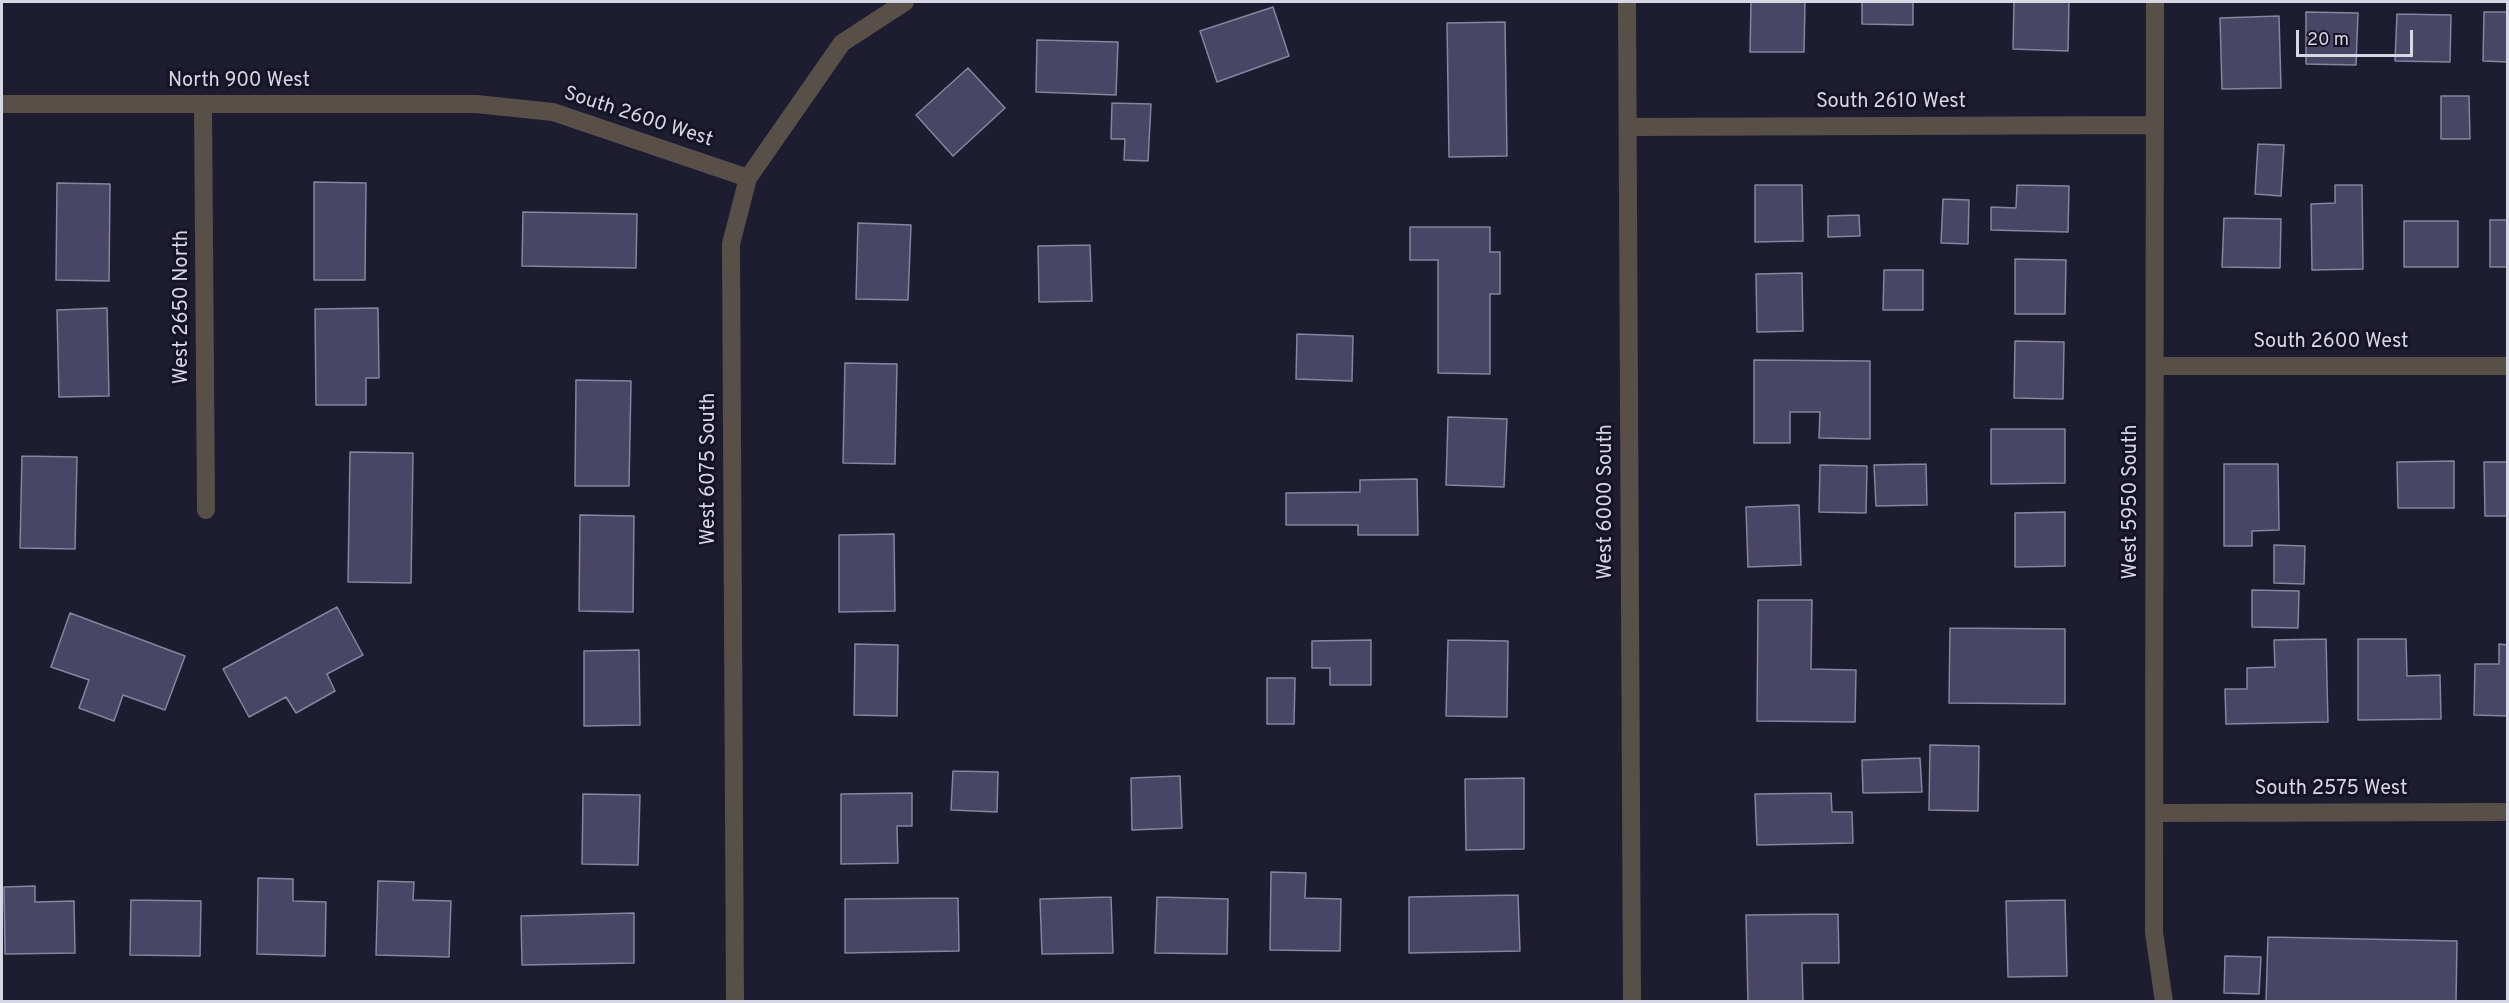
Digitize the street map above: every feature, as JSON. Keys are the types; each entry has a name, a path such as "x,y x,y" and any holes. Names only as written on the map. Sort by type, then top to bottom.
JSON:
{"street":[{"name":"West 6075 South","path":"735,1002 731,244 748,178 842,43 905,2"},
{"name":"West 6000 South","path":"1627,2 1632,1002"},
{"name":"West 5950 South","path":"2155,2 2154,932 2164,1002"},
{"name":"North 900 West","path":"2,104 476,104"},
{"name":"West 2650 North","path":"203,104 206,510"},
{"name":"South 2600 West","path":"476,104 553,112 748,178"},
{"name":"South 2610 West","path":"1628,127 2155,125"},
{"name":"South 2600 West","path":"2155,366 2508,366"},
{"name":"South 2575 West","path":"2154,813 2508,812"}],"building":[{"path":"1751,2 1805,2 1804,52 1750,52"},
{"path":"1862,2 1913,2 1913,25 1862,24"},
{"path":"2014,2 2069,2 2068,51 2013,49"},
{"path":"1273,7 1289,56 1217,82 1200,31"},
{"path":"2306,12 2358,13 2356,65 2306,64"},
{"path":"2484,12 2508,12 2508,62 2483,61"},
{"path":"2397,14 2451,15 2450,62 2395,61"},
{"path":"2279,16 2281,88 2222,89 2220,18"},
{"path":"1505,22 1507,156 1449,157 1447,23"},
{"path":"1037,40 1118,42 1116,95 1036,92"},
{"path":"968,68 1005,108 953,156 916,115"},
{"path":"2441,96 2469,96 2470,139 2441,139"},
{"path":"1112,103 1151,104 1148,161 1124,160 1125,139 1111,139"},
{"path":"2258,144 2284,145 2281,196 2255,194"},
{"path":"314,182 366,183 365,280 314,280"},
{"path":"57,183 110,184 109,281 56,280"},
{"path":"1755,185 1802,185 1803,241 1755,242"},
{"path":"2017,185 2069,186 2068,232 1991,230 1991,207 2016,208"},
{"path":"2335,185 2362,185 2363,269 2312,270 2311,204 2335,203"},
{"path":"1943,199 1969,200 1968,244 1941,243"},
{"path":"523,212 637,214 636,268 522,266"},
{"path":"1859,215 1860,236 1828,237 1828,216"},
{"path":"2224,218 2281,219 2280,268 2222,267"},
{"path":"2490,220 2508,220 2508,267 2490,267"},
{"path":"2404,221 2458,221 2458,267 2404,267"},
{"path":"858,223 911,225 908,300 856,299"},
{"path":"1410,227 1490,227 1490,252 1500,252 1500,294 1490,294 1490,374 1438,373 1438,260 1410,260"},
{"path":"1090,245 1092,301 1039,302 1038,246"},
{"path":"2015,259 2066,260 2065,314 2015,314"},
{"path":"1884,270 1923,270 1923,310 1883,310"},
{"path":"1802,273 1803,331 1757,332 1756,274"},
{"path":"107,308 109,396 59,397 57,310"},
{"path":"378,308 379,378 366,378 366,405 316,405 315,309"},
{"path":"1297,334 1353,336 1352,381 1296,379"},
{"path":"2015,341 2064,342 2063,399 2014,398"},
{"path":"1754,360 1870,361 1870,439 1819,438 1820,412 1790,412 1790,443 1754,443"},
{"path":"845,363 897,364 895,464 843,463"},
{"path":"576,380 631,381 629,486 575,486"},
{"path":"1448,417 1507,419 1504,487 1446,485"},
{"path":"1991,429 2065,429 2065,483 1991,484"},
{"path":"350,452 413,453 411,583 348,582"},
{"path":"22,456 77,457 75,549 20,548"},
{"path":"2454,461 2454,508 2398,508 2397,462"},
{"path":"2484,462 2508,462 2508,516 2485,516"},
{"path":"1926,464 1927,505 1876,506 1874,465"},
{"path":"2224,464 2278,464 2279,530 2252,531 2252,546 2224,546"},
{"path":"1820,465 1867,466 1866,513 1819,512"},
{"path":"1417,479 1418,535 1358,535 1358,525 1286,525 1286,493 1360,492 1360,480"},
{"path":"1799,505 1801,565 1748,567 1746,507"},
{"path":"2065,512 2065,566 2015,567 2015,513"},
{"path":"580,515 634,516 633,612 579,611"},
{"path":"894,534 895,611 839,612 839,535"},
{"path":"2274,545 2305,546 2304,584 2274,583"},
{"path":"2252,590 2299,591 2298,628 2252,627"},
{"path":"1758,600 1812,600 1811,669 1856,670 1855,722 1757,721"},
{"path":"337,607 363,655 327,674 335,691 296,713 286,697 249,717 223,669"},
{"path":"70,613 185,656 165,710 123,695 114,721 79,708 89,680 51,667"},
{"path":"1950,628 2065,629 2065,704 1949,703"},
{"path":"2326,639 2328,722 2226,724 2225,689 2247,689 2247,668 2275,667 2274,640"},
{"path":"2358,639 2406,639 2407,676 2440,675 2441,719 2358,720"},
{"path":"1371,640 1371,685 1330,685 1330,668 1312,668 1312,641"},
{"path":"1448,640 1508,641 1507,717 1446,716"},
{"path":"855,644 898,645 897,716 854,715"},
{"path":"2499,644 2508,645 2508,716 2474,715 2475,664 2499,664"},
{"path":"639,650 640,725 584,726 584,651"},
{"path":"1267,678 1295,678 1294,724 1267,724"},
{"path":"1930,745 1979,746 1978,811 1929,810"},
{"path":"1920,758 1922,792 1863,793 1862,760"},
{"path":"953,771 998,772 997,812 951,810"},
{"path":"1180,776 1182,828 1132,830 1131,778"},
{"path":"1524,778 1524,849 1466,850 1465,779"},
{"path":"912,793 912,826 897,826 898,863 841,864 841,794"},
{"path":"1831,793 1832,812 1852,812 1853,843 1757,845 1755,794"},
{"path":"583,794 640,795 638,865 582,864"},
{"path":"1271,872 1306,873 1305,898 1341,899 1340,951 1270,950"},
{"path":"258,878 293,879 293,901 326,902 325,956 257,954"},
{"path":"378,881 414,882 413,900 451,901 449,957 376,955"},
{"path":"35,886 35,902 74,901 75,953 5,954 4,887"},
{"path":"1518,895 1520,951 1409,953 1409,897"},
{"path":"1111,897 1113,953 1042,954 1040,899"},
{"path":"1157,897 1228,899 1227,954 1155,953"},
{"path":"958,898 959,951 845,953 845,899"},
{"path":"131,900 201,901 200,956 130,955"},
{"path":"2065,900 2067,976 2008,977 2006,901"},
{"path":"634,913 634,963 522,965 521,916"},
{"path":"1838,914 1839,963 1802,963 1803,1001 1748,1002 1746,915"},
{"path":"2268,937 2457,941 2456,1002 2266,1001"},
{"path":"2225,956 2261,957 2259,994 2224,993"}]}
